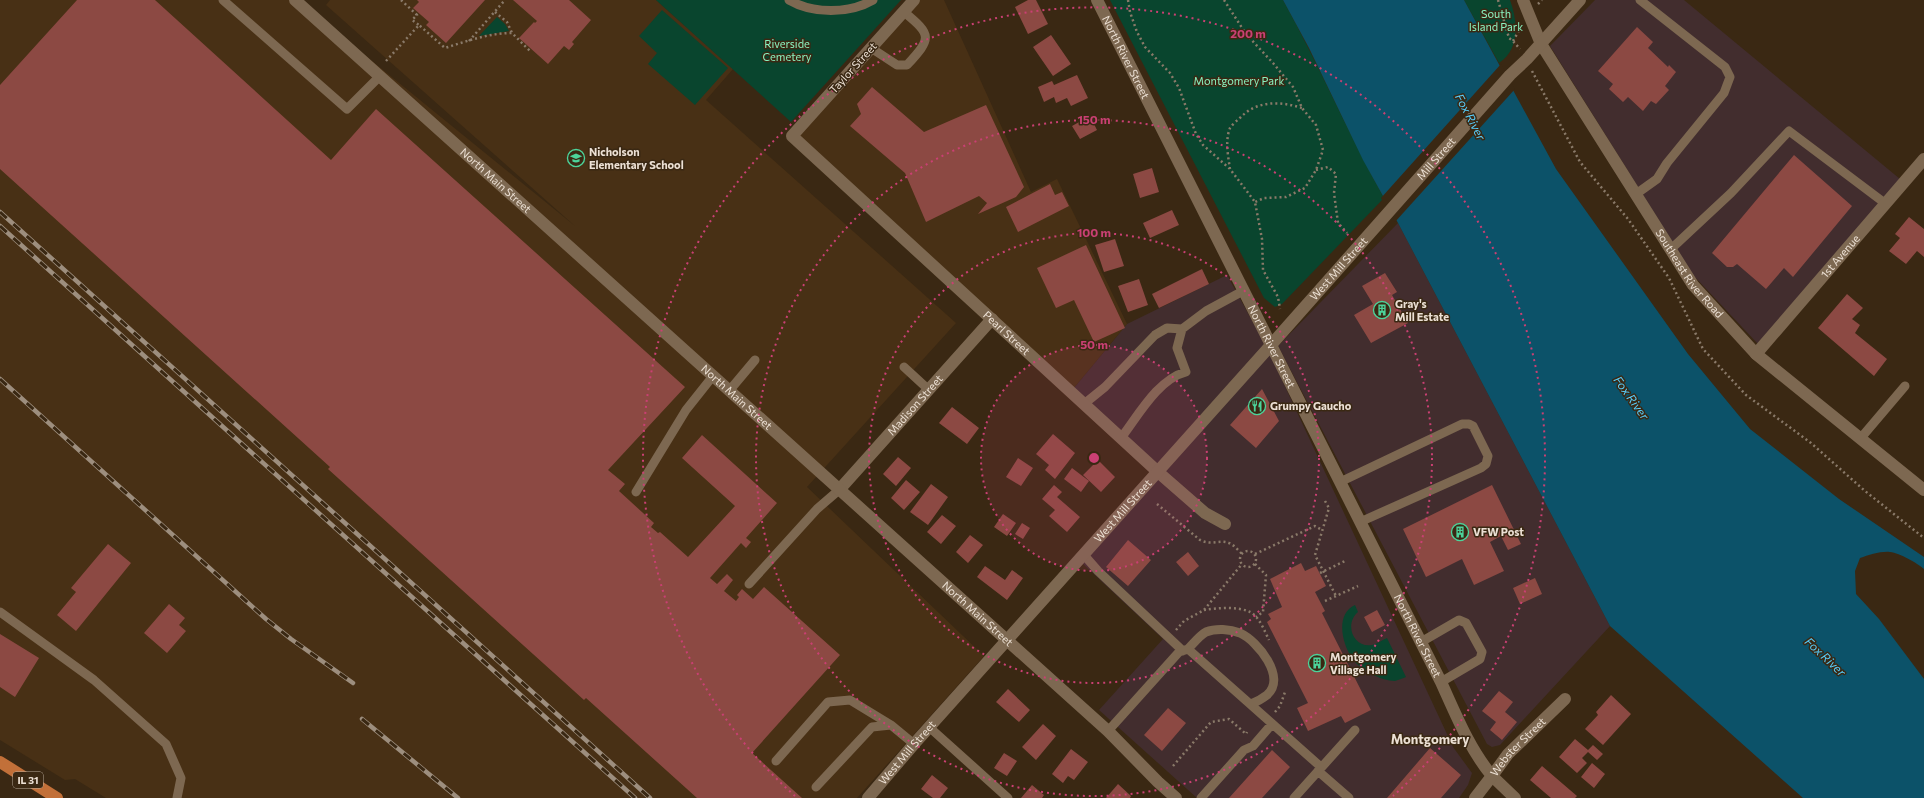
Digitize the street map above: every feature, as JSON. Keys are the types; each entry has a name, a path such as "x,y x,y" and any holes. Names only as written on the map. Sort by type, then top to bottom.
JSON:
{"main road":[{"name":"IL 31","path":"0,762 57,798"}],"street":[{"name":"North Main Street","path":"295,0 1108,731 1174,797"},
{"name":"Taylor Street","path":"792,136 914,0"},
{"name":"North River Street","path":"1097,0 1421,642 1468,742 1480,762 1515,798"},
{"name":"Southeast River Road","path":"1523,0 1541,44 1693,285 1756,354 1924,490"},
{"name":"Mill Street","path":"1378,223 1510,75 1541,44 1580,0"},
{"name":"Pearl Street","path":"792,136 1120,438 1205,513 1225,524"},
{"name":"1st Avenue","path":"1756,354 1886,204 1922,166"},
{"name":"West Mill Street","path":"868,798 929,727 1008,641 1378,223"},
{"name":"Madison Street","path":"839,490 992,320"},
{"name":"Webster Street","path":"1475,798 1508,754 1565,699"}],"lane":[{"path":"222,0 347,109 380,76"},
{"path":"789,0 811,8 830,10 849,9 861,6 873,0"},
{"path":"1636,194 1657,179 1666,163 1724,93 1730,77 1725,67 1640,0"},
{"path":"871,48 897,65 907,65 922,48 926,37 921,27 904,12"},
{"path":"1671,249 1731,192 1789,131 1886,204"},
{"path":"1084,404 1105,387 1155,335 1167,328 1182,329 1206,311 1243,291"},
{"path":"1120,438 1162,384 1175,375 1186,372 1178,348 1182,329"},
{"path":"729,391 755,360"},
{"path":"904,367 929,390"},
{"path":"636,492 686,410 713,376"},
{"path":"1860,439 1905,386"},
{"path":"1340,482 1462,424 1469,424 1473,426 1488,456 1486,464 1482,468 1360,522"},
{"path":"749,584 817,509 839,490"},
{"path":"1084,555 1098,571 1168,637 1251,704 1320,769 1347,797"},
{"path":"0,612 94,680 166,744 181,778 177,798"},
{"path":"1421,642 1458,620 1466,623 1482,652 1480,659 1441,682"},
{"path":"1108,731 1179,652 1185,650 1206,632 1220,629 1241,634 1268,658 1274,675 1273,686 1268,695 1251,704"},
{"path":"776,761 828,702 850,700 891,725 914,744"},
{"path":"1201,798 1244,750 1252,746 1272,724"},
{"path":"816,787 872,727 891,725"},
{"path":"929,727 1008,798"},
{"path":"1294,798 1355,730"}],"path":[{"path":"401,0 417,14 412,20 445,48 498,33 512,33"},
{"path":"468,41 506,0"},
{"path":"1128,0 1130,12 1137,32 1145,46 1170,73 1179,88 1196,134 1203,145 1230,169 1255,202 1262,239 1263,270 1278,297 1280,309"},
{"path":"1224,0 1246,34 1293,87 1302,108 1316,125 1323,150 1316,170 1305,188 1286,197 1264,198 1255,202"},
{"path":"495,12 506,22 512,33 530,51"},
{"path":"386,61 419,25"},
{"path":"1230,169 1227,151 1230,128 1246,111 1263,104 1285,102 1302,108"},
{"path":"1316,170 1328,167 1336,174 1334,193 1338,223 1347,233"},
{"path":"1325,502 1329,508 1315,555 1336,596"},
{"path":"1158,504 1200,540 1208,544 1224,541 1231,544 1242,554"},
{"path":"1242,564 1240,560 1242,554 1248,551 1255,554 1315,526 1322,530"},
{"path":"1255,554 1255,564"},
{"path":"1320,573 1345,561"},
{"path":"1242,564 1249,567 1255,564"},
{"path":"1168,637 1184,621 1204,610 1242,564"},
{"path":"1255,564 1266,575 1263,612 1256,617"},
{"path":"1325,601 1358,586"},
{"path":"1172,766 1211,722 1229,719 1246,734 1249,730"}],"shaded area":[{"path":"0,0 297,0 575,226 326,5 330,0 656,0 733,69 706,100 956,323 807,487 984,656 857,798 106,798 75,779 65,780 0,740"},
{"path":"920,0 944,0 1031,192 1057,179 1127,324 1073,389 798,135"},
{"path":"1595,0 1684,0 1900,179 1758,344 1693,275 1550,46"},
{"path":"1398,223 1610,626 1500,745 1492,747 1487,744 1278,346"},
{"path":"1227,275 1266,346 1160,466 1073,389 1127,324"},
{"path":"1269,352 1453,747 1472,773 1468,785 1459,798 1197,798 1099,710 1163,639 1082,563"}],"green space":[{"name":"Riverside Cemetery","path":"656,0 901,0 791,122"},
{"name":"Montgomery Park","path":"1110,0 1283,0 1384,198 1282,304 1275,307 1264,298"},
{"name":"South Island Park","path":"1464,0 1510,0 1516,26 1514,43 1506,57 1499,63"},
{"path":"662,10 728,68 695,105 648,64 657,53 639,36"},
{"path":"497,17 505,24 509,31 479,36"},
{"path":"1355,605 1358,612 1354,617 1351,629 1356,639 1365,645 1372,645 1387,638 1406,677 1395,681 1377,677 1365,670 1352,658 1345,645 1342,630 1345,615 1349,609"}],"water":[{"name":"Fox River","path":"1283,0 1464,0 1556,169 1688,354 1750,429 1839,499 1924,557 1924,569 1913,561 1899,554 1890,552 1879,553 1860,558 1855,571 1856,594 1879,619 1924,679 1924,798 1803,798 1610,626 1398,223 1363,160 1309,48"}],"pier":[{"path":"1501,64 1515,89 1395,222 1381,198"}],"building":[{"path":"77,0 155,0 331,160 376,109 685,387 608,470 625,484 619,491 654,523 651,527 658,533 660,532 688,557 735,506 682,458 702,435 777,503 746,538 751,542 746,548 741,543 710,578 717,584 727,574 733,580 724,591 736,601 739,597 737,595 742,589 753,599 764,587 840,655 752,753 802,798 697,798 586,698 584,700 328,469 330,467 0,169 0,85"},
{"path":"417,0 485,0 446,43 426,25 429,22 413,8 419,2"},
{"path":"513,0 569,0 591,20 572,42 574,44 569,50 564,46 548,64 519,38 534,22 535,23 537,21"},
{"path":"1028,0 1036,0 1048,24 1028,34 1015,7"},
{"path":"1637,27 1653,42 1648,48 1668,67 1669,65 1676,72 1665,86 1669,90 1656,104 1651,101 1643,111 1628,97 1623,102 1609,89 1613,84 1598,71"},
{"path":"1051,35 1071,64 1053,76 1033,47"},
{"path":"1077,75 1088,98 1071,106 1067,98 1056,103 1054,97 1044,102 1038,87 1052,81 1054,85"},
{"path":"872,87 924,132 986,105 1024,187 1016,197 978,214 987,203 979,196 926,222 905,173 850,126 861,114 857,104"},
{"path":"1090,116 1097,130 1080,139 1072,126"},
{"path":"1794,155 1852,206 1793,277 1784,268 1766,289 1737,264 1733,267 1727,267 1712,253"},
{"path":"1152,168 1159,192 1140,198 1133,174"},
{"path":"1050,184 1055,195 1062,192 1069,206 1018,232 1006,207"},
{"path":"1172,210 1179,225 1150,238 1143,223"},
{"path":"1909,217 1924,229 1924,257 1917,251 1906,264 1889,251 1900,238 1895,234"},
{"path":"1115,239 1124,266 1104,272 1095,245"},
{"path":"1086,245 1125,328 1094,342 1074,300 1056,308 1037,268"},
{"path":"1202,269 1209,284 1159,308 1152,294"},
{"name":"Gray's Mill Estate","path":"1385,273 1397,292 1392,295 1408,323 1371,343 1354,315 1373,304 1362,286"},
{"path":"1139,279 1148,305 1128,312 1118,286"},
{"path":"1847,294 1863,308 1852,319 1860,325 1855,333 1887,359 1874,376 1818,328"},
{"path":"1262,389 1279,421 1256,448 1230,425"},
{"path":"952,407 979,428 967,444 939,423"},
{"path":"1053,434 1075,453 1055,479 1045,470 1049,465 1036,454"},
{"path":"898,457 911,468 896,486 883,474"},
{"path":"1018,458 1033,468 1021,486 1006,477"},
{"path":"1098,460 1115,477 1101,492 1083,475"},
{"path":"1072,468 1089,481 1081,492 1064,479"},
{"path":"906,480 920,492 904,510 891,498"},
{"path":"931,484 948,497 928,525 910,512"},
{"path":"1054,485 1062,492 1057,497 1080,517 1067,532 1049,516 1055,510 1042,499"},
{"name":"VFW Post","path":"1492,485 1521,544 1508,550 1501,536 1490,542 1504,571 1474,585 1462,559 1426,577 1403,529"},
{"path":"1003,514 1016,523 1007,536 994,527"},
{"path":"942,515 956,526 941,544 927,532"},
{"path":"1022,523 1030,528 1023,539 1015,534"},
{"path":"970,535 983,545 968,563 956,552"},
{"path":"1128,540 1151,560 1128,586 1106,567"},
{"path":"108,544 131,563 76,631 57,615 76,592 71,588"},
{"path":"1188,552 1199,566 1188,576 1176,562"},
{"name":"Montgomery Village Hall","path":"1301,563 1305,571 1316,566 1326,586 1315,592 1325,611 1322,613 1371,710 1345,723 1341,716 1308,731 1297,708 1308,703 1267,622 1271,619 1268,614 1282,607 1270,579"},
{"path":"985,566 1005,580 1012,570 1023,578 1007,600 977,577"},
{"path":"1535,578 1542,594 1520,604 1513,588"},
{"path":"169,604 185,618 179,625 186,631 167,653 144,633"},
{"path":"1377,610 1385,625 1372,632 1364,617"},
{"path":"0,634 39,658 15,697 0,687"},
{"path":"1008,689 1030,710 1019,722 996,702"},
{"path":"1499,691 1513,702 1505,712 1517,722 1502,740 1490,730 1496,722 1482,711"},
{"path":"1611,695 1631,714 1603,745 1585,729 1598,715 1596,712"},
{"path":"1168,708 1186,723 1162,751 1144,735"},
{"path":"1043,724 1056,736 1036,760 1022,747"},
{"path":"1575,739 1588,750 1593,745 1603,754 1597,760 1588,752 1582,758 1587,763 1577,773 1559,757"},
{"path":"1430,748 1461,775 1441,798 1387,798"},
{"path":"1071,749 1088,762 1074,780 1068,776 1063,783 1052,774"},
{"path":"1272,750 1290,767 1262,798 1229,798"},
{"path":"1004,753 1017,761 1007,776 994,768"},
{"path":"1592,763 1605,774 1594,788 1581,777"},
{"path":"1542,766 1577,796 1575,798 1551,798 1530,780"},
{"path":"932,775 948,788 940,798 933,798 921,789"},
{"path":"1118,784 1131,796 1130,798 1106,798"},
{"path":"1032,785 1044,795 1042,798 1021,798"}],"railway":[{"path":"0,212 650,798"},
{"path":"0,226 635,798"},
{"path":"0,379 266,619 291,639 353,683"},
{"path":"362,719 458,798"}],"place":[{"name":"Nicholson Elementary School","path":"576,158"},
{"name":"Gray's Mill Estate","path":"1382,310"},
{"name":"Grumpy Gaucho","path":"1257,406"},
{"name":"VFW Post","path":"1460,532"},
{"name":"Montgomery Village Hall","path":"1317,663"}],"district":[{"name":"Montgomery","path":"1430,739"}]}
